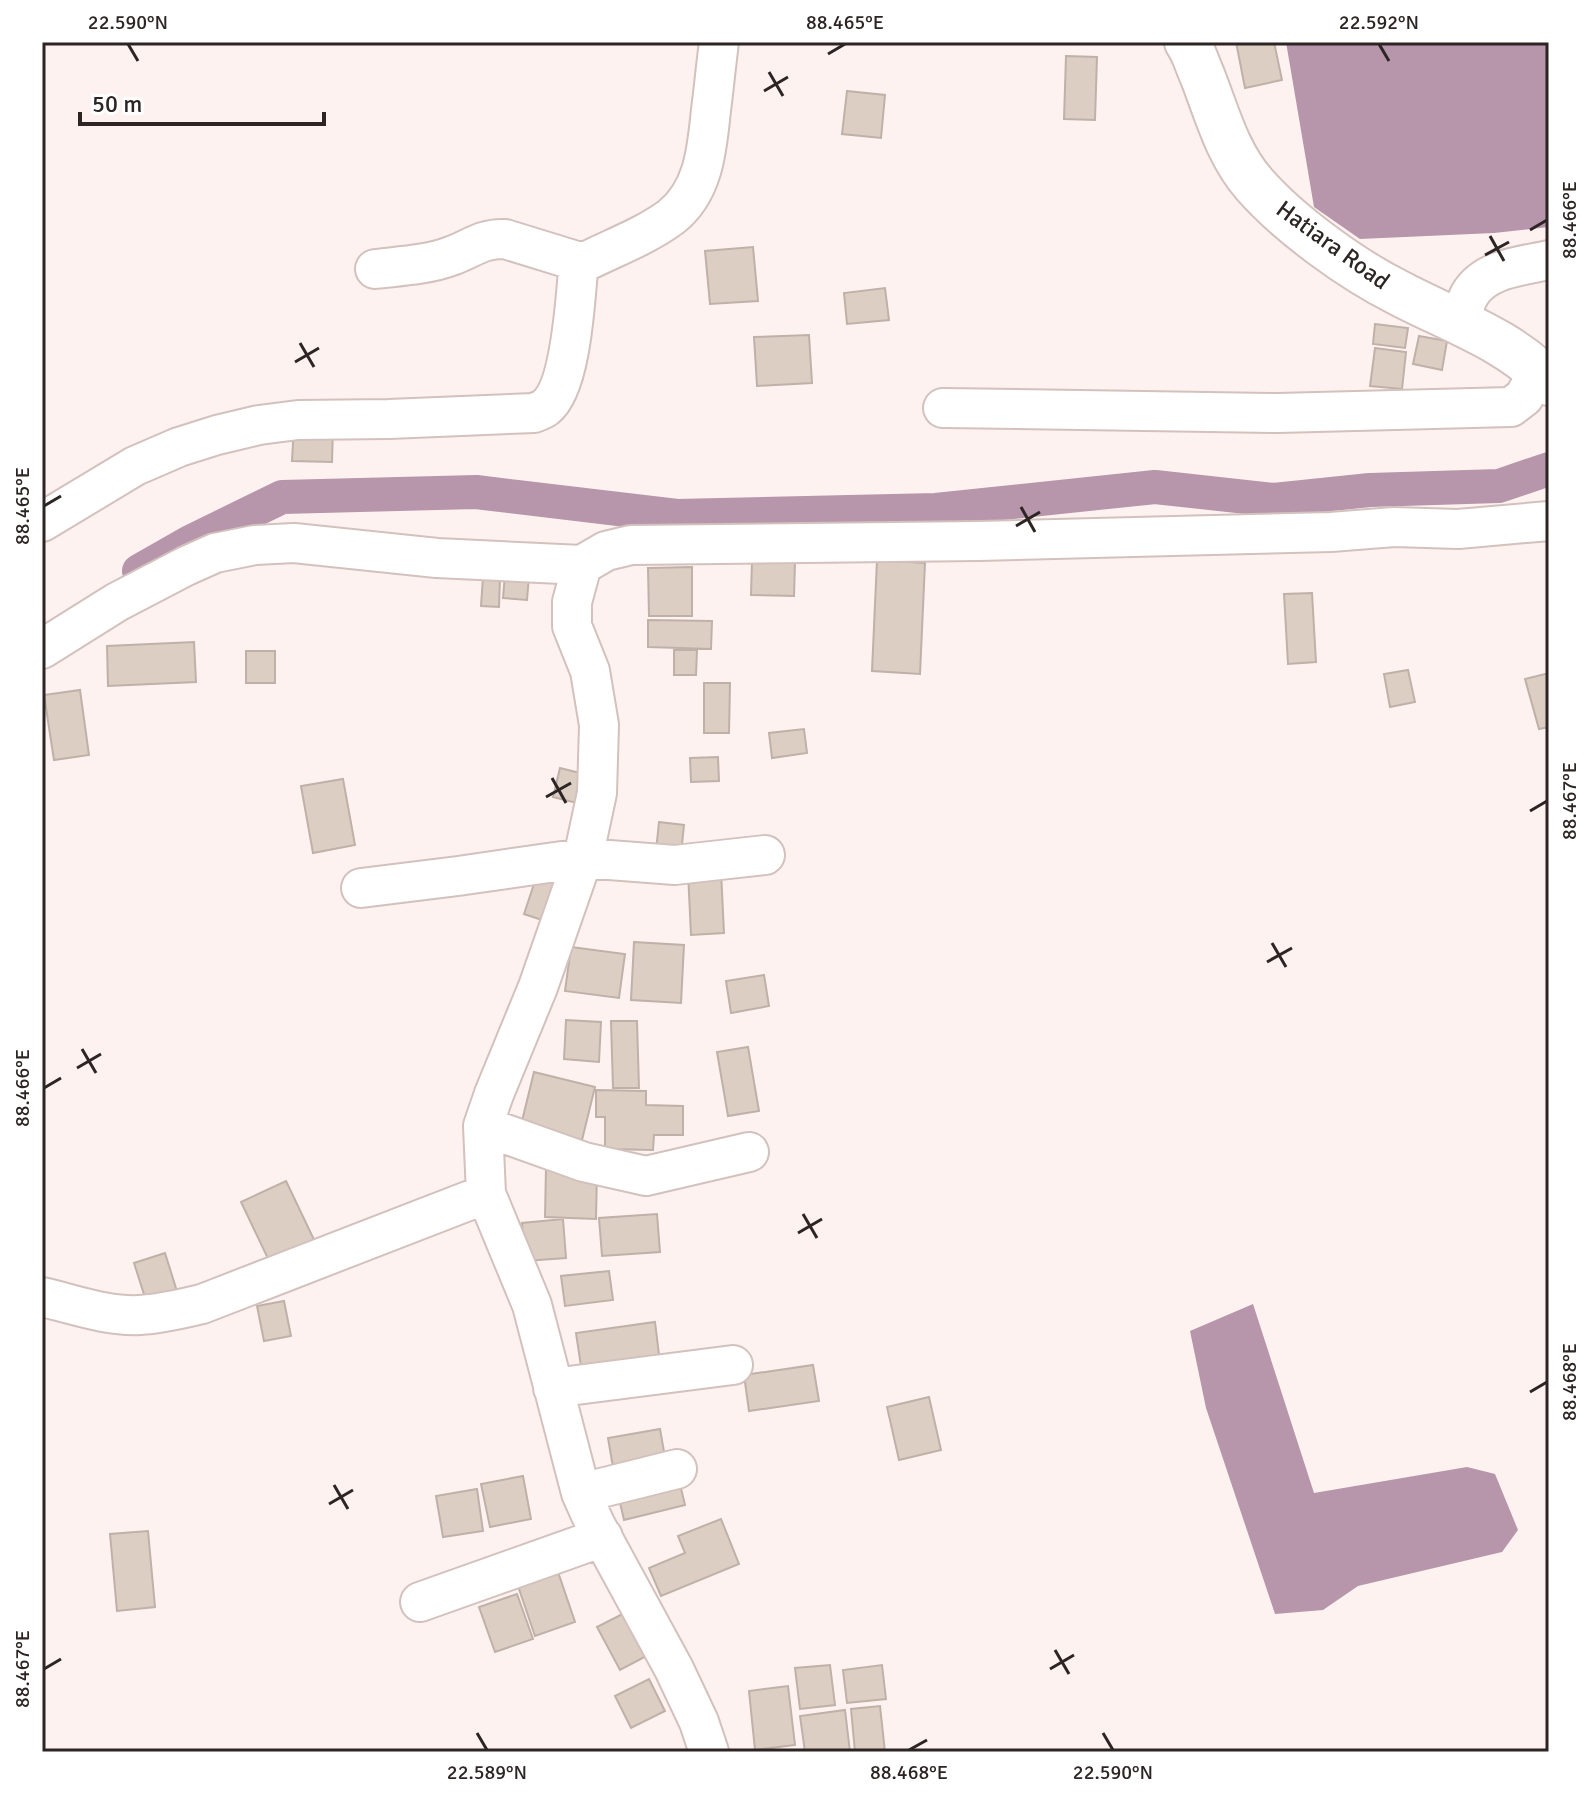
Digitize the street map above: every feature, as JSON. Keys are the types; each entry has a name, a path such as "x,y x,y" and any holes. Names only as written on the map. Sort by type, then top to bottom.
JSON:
{"street":[{"path":"42,522 135,466 179,447 245,429 298,420 534,413 547,407 558,391 572,338 578,271 583,263 636,239 669,218 683,206 696,185 706,157 719,42"},
{"name":"Hatiara Road","path":"1187,42 1234,157 1254,184 1305,231 1348,262 1396,292 1513,350 1544,377"},
{"path":"375,269 429,262 492,239 505,239 583,263"},
{"path":"1458,323 1471,293 1484,278 1549,260"},
{"path":"943,408 1278,413 1511,407 1544,377"},
{"path":"42,649 117,602 186,566 215,553 255,545 294,543 437,558 582,565 606,551 631,545 979,541 1331,532 1394,527 1458,529 1549,521"},
{"path":"582,565 572,602 572,626 590,671 599,725 597,793 583,858 538,987 483,1126 486,1194 532,1305 581,1493 674,1669 699,1722 709,1752"},
{"path":"361,888 583,858 675,865 765,855"},
{"path":"483,1126 584,1162 646,1176 749,1152"},
{"path":"42,1297 109,1313 138,1316 170,1312 202,1304 486,1194"},
{"path":"553,1388 733,1365"},
{"path":"581,1493 677,1469"},
{"path":"420,1602 603,1537"}],"shaded area":[{"path":"1286,42 1549,42 1549,227 1494,233 1360,239 1314,207"},
{"path":"1253,1304 1314,1493 1467,1467 1495,1474 1518,1530 1502,1552 1358,1586 1323,1610 1275,1614 1206,1408 1190,1331"}],"building":[{"path":"1236,42 1274,42 1282,80 1245,88"},
{"path":"1066,56 1097,57 1095,120 1064,119"},
{"path":"847,91 885,95 881,138 842,134"},
{"path":"753,247 758,301 710,304 705,251"},
{"path":"885,288 889,320 847,324 844,293"},
{"path":"1375,324 1408,328 1405,348 1373,344"},
{"path":"809,335 812,383 757,386 754,337"},
{"path":"1419,336 1447,341 1442,370 1413,364"},
{"path":"1375,348 1406,352 1402,389 1370,386"},
{"path":"294,425 333,427 332,462 292,461"},
{"path":"877,560 925,563 920,674 872,671"},
{"path":"752,561 795,562 794,596 751,595"},
{"path":"692,567 692,616 649,616 648,568"},
{"path":"505,574 529,576 527,600 503,598"},
{"path":"483,577 500,578 499,607 481,606"},
{"path":"1312,593 1316,662 1288,664 1284,594"},
{"path":"648,620 712,621 711,649 648,647"},
{"path":"194,642 196,682 108,686 107,646"},
{"path":"674,650 697,650 696,675 674,675"},
{"path":"246,651 275,651 275,683 246,683"},
{"path":"1408,670 1415,702 1390,707 1384,674"},
{"path":"1549,673 1549,727 1539,729 1525,679"},
{"path":"704,683 730,683 729,733 704,733"},
{"path":"80,690 89,755 54,760 44,695"},
{"path":"804,729 807,753 772,758 769,733"},
{"path":"718,757 719,781 691,782 690,758"},
{"path":"560,768 588,775 581,804 553,797"},
{"path":"343,779 355,845 313,853 301,786"},
{"path":"659,822 684,825 681,854 656,851"},
{"path":"721,871 724,933 691,935 688,872"},
{"path":"538,872 555,877 542,920 524,914"},
{"path":"634,942 684,945 681,1003 631,1000"},
{"path":"571,947 625,954 619,998 565,991"},
{"path":"764,975 769,1006 731,1013 726,981"},
{"path":"566,1020 601,1022 599,1062 564,1059"},
{"path":"611,1021 637,1021 639,1088 613,1088"},
{"path":"748,1047 759,1111 728,1116 717,1052"},
{"path":"534,1072 595,1087 582,1140 521,1125"},
{"path":"596,1090 646,1091 646,1105 683,1106 683,1135 654,1135 653,1150 605,1149 605,1117 596,1117"},
{"path":"546,1167 597,1169 596,1219 545,1217"},
{"path":"286,1181 318,1248 273,1269 241,1202"},
{"path":"657,1214 660,1252 602,1256 599,1218"},
{"path":"563,1219 566,1258 525,1261 522,1223"},
{"path":"165,1253 180,1301 149,1310 134,1263"},
{"path":"609,1271 613,1300 565,1306 561,1276"},
{"path":"284,1301 291,1336 264,1341 257,1306"},
{"path":"655,1322 660,1363 582,1373 576,1333"},
{"path":"813,1365 819,1401 749,1411 744,1375"},
{"path":"929,1397 941,1450 899,1460 887,1407"},
{"path":"660,1429 666,1463 614,1473 608,1438"},
{"path":"523,1476 531,1519 490,1527 481,1484"},
{"path":"678,1476 685,1505 624,1520 617,1490"},
{"path":"477,1489 483,1531 443,1537 436,1496"},
{"path":"721,1519 739,1564 661,1596 649,1568 685,1553 678,1536"},
{"path":"148,1531 155,1607 117,1611 110,1534"},
{"path":"557,1569 575,1622 535,1636 517,1583"},
{"path":"517,1594 533,1639 495,1652 479,1607"},
{"path":"634,1608 656,1651 620,1670 597,1627"},
{"path":"830,1665 835,1705 800,1709 795,1668"},
{"path":"882,1665 886,1699 847,1703 843,1670"},
{"path":"649,1679 665,1711 631,1728 615,1696"},
{"path":"788,1686 795,1745 755,1750 749,1691"},
{"path":"880,1706 885,1752 855,1752 851,1709"},
{"path":"845,1710 850,1752 805,1752 800,1716"}],"waterway":[{"path":"139,571 282,497 476,492 677,516 936,510 1155,487 1274,500 1370,490 1499,486 1549,469"}]}
